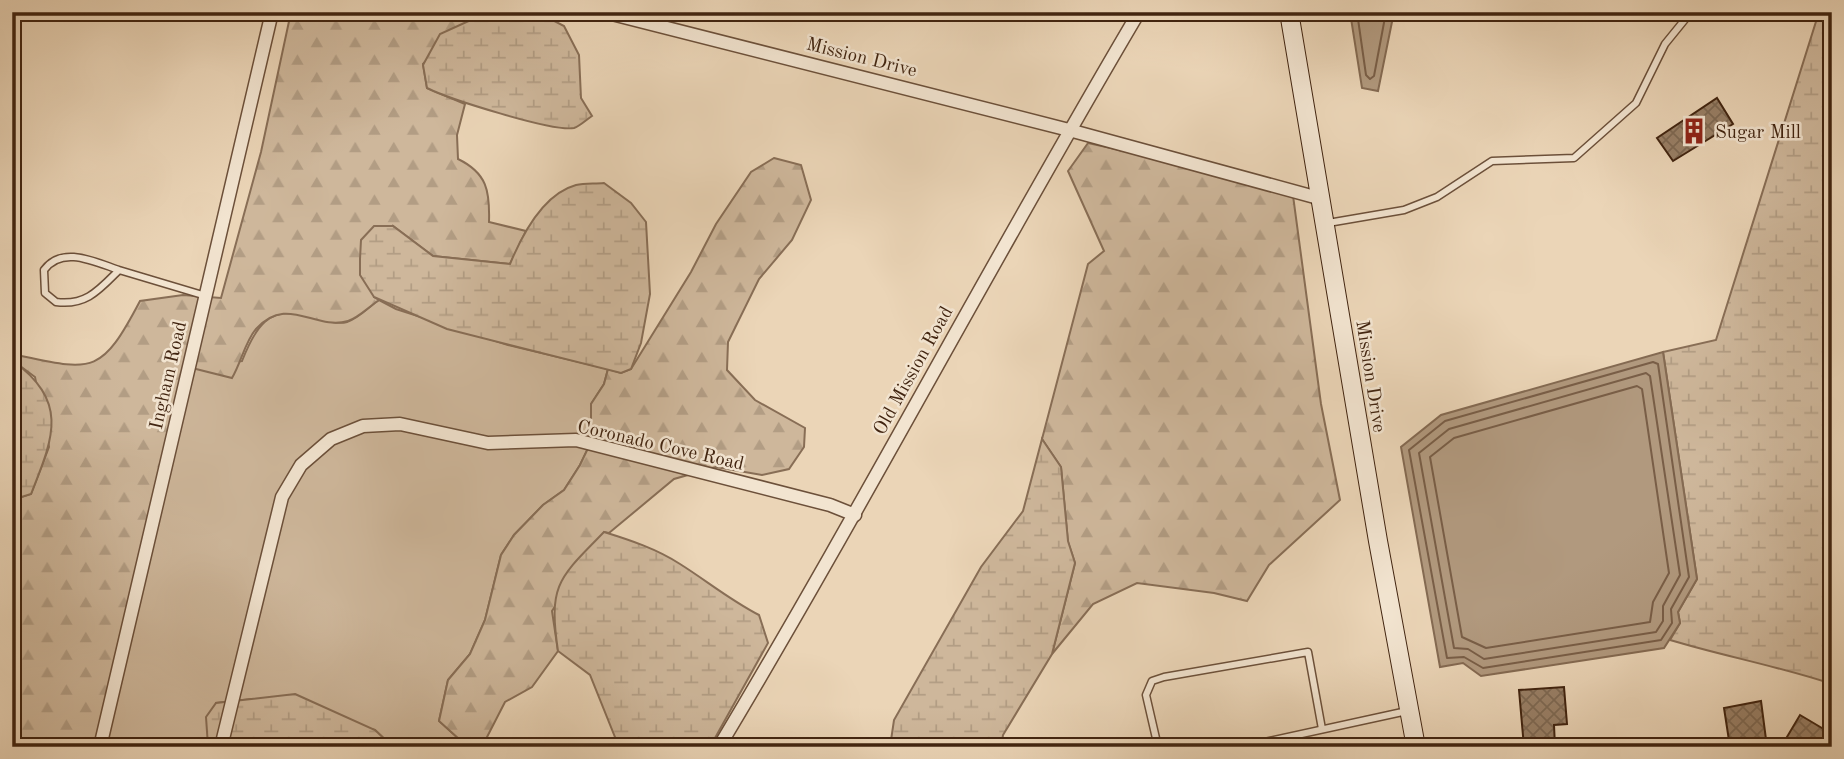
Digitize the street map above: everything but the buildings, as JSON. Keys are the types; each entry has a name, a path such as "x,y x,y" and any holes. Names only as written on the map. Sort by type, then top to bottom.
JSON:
{"street":[{"name":"Ingham Road","path":"100,747 272,12"},
{"name":"Mission Drive","path":"604,12 1069,130 1322,200"},
{"name":"Old Mission Road","path":"719,747 855,515 1069,130 1139,12"},
{"name":"Mission Drive","path":"1289,12 1378,541 1416,747"},
{"name":"Coronado Cove Road","path":"222,747 282,497 301,465 331,439 363,426 400,424 488,443 576,440 830,505 855,515"}],"lane":[{"path":"1325,223 1405,210 1437,197 1492,161 1574,158 1636,103 1665,44 1691,12"},
{"path":"119,270 94,296 83,302 56,302 45,293 44,270 56,259 79,256 206,296"},
{"path":"1158,747 1146,695 1152,681 1308,652 1322,729"},
{"path":"1241,746 1409,711"}],"green space":[{"path":"291,12 473,12 473,19 423,64 427,88 465,104 457,135 458,159 475,170 485,184 489,201 489,222 526,231 510,264 433,256 393,226 374,297 379,300 360,315 336,323 279,314 256,329 232,378 188,367 103,747 12,747 12,500 31,494 49,447 35,377 12,360 12,354 61,364 78,365 91,362 103,356 115,344 140,301 183,295 221,298 261,152"},
{"path":"1819,12 1832,12 1832,684 1670,640 1680,623 1678,612 1697,579 1663,352 1716,340"},
{"path":"503,14 541,14 564,26 579,55 581,98 592,116 574,128 545,125 478,107 427,88 423,65 440,34 473,19"},
{"path":"1088,143 1292,188 1321,404 1340,500 1269,565 1247,601 1214,593 1137,583 1093,604 1052,654 1075,563 1068,542 1061,467 1042,439 1088,264 1104,251 1068,171"},
{"path":"774,158 801,165 811,200 792,240 759,279 728,342 727,370 755,400 805,428 804,447 789,469 762,475 716,467 674,479 609,533 604,532 552,611 558,651 532,687 505,702 486,739 459,739 439,721 448,680 470,654 485,620 501,555 514,535 543,505 564,490 580,465 591,442 591,404 604,384 608,369 621,373 631,369 691,272 716,224 751,172"},
{"path":"604,183 631,203 646,222 650,294 641,343 631,369 621,373 447,329 374,297 360,275 361,240 374,226 393,226 433,256 510,264 527,229 553,197 576,185"},
{"path":"379,300 396,309 508,345 608,369 604,384 591,404 591,442 580,465 564,490 543,505 514,535 501,555 485,620 470,654 448,680 439,721 459,739 459,747 393,747 375,730 252,699 216,703 209,747 103,747 188,367 242,361 258,329 273,316 295,313 343,323 355,318"},
{"path":"12,360 30,375 42,390 52,421 46,454 31,494 12,500"},
{"path":"1042,439 1061,467 1068,541 1075,563 1052,654 1003,735 1001,747 890,747 894,720 981,567 1023,511"},
{"path":"604,532 643,545 671,559 759,615 768,643 710,747 619,747 590,675 558,651 555,611 560,584 576,561"},
{"path":"295,694 375,730 393,747 208,746 206,717 216,703"}],"water":[{"path":"1350,12 1394,12 1378,91 1362,88"},
{"path":"1663,352 1697,579 1678,612 1680,623 1664,648 1481,676 1463,663 1440,667 1401,447 1441,415"}],"place":[{"name":"Sugar Mill","path":"1694,131"}]}
